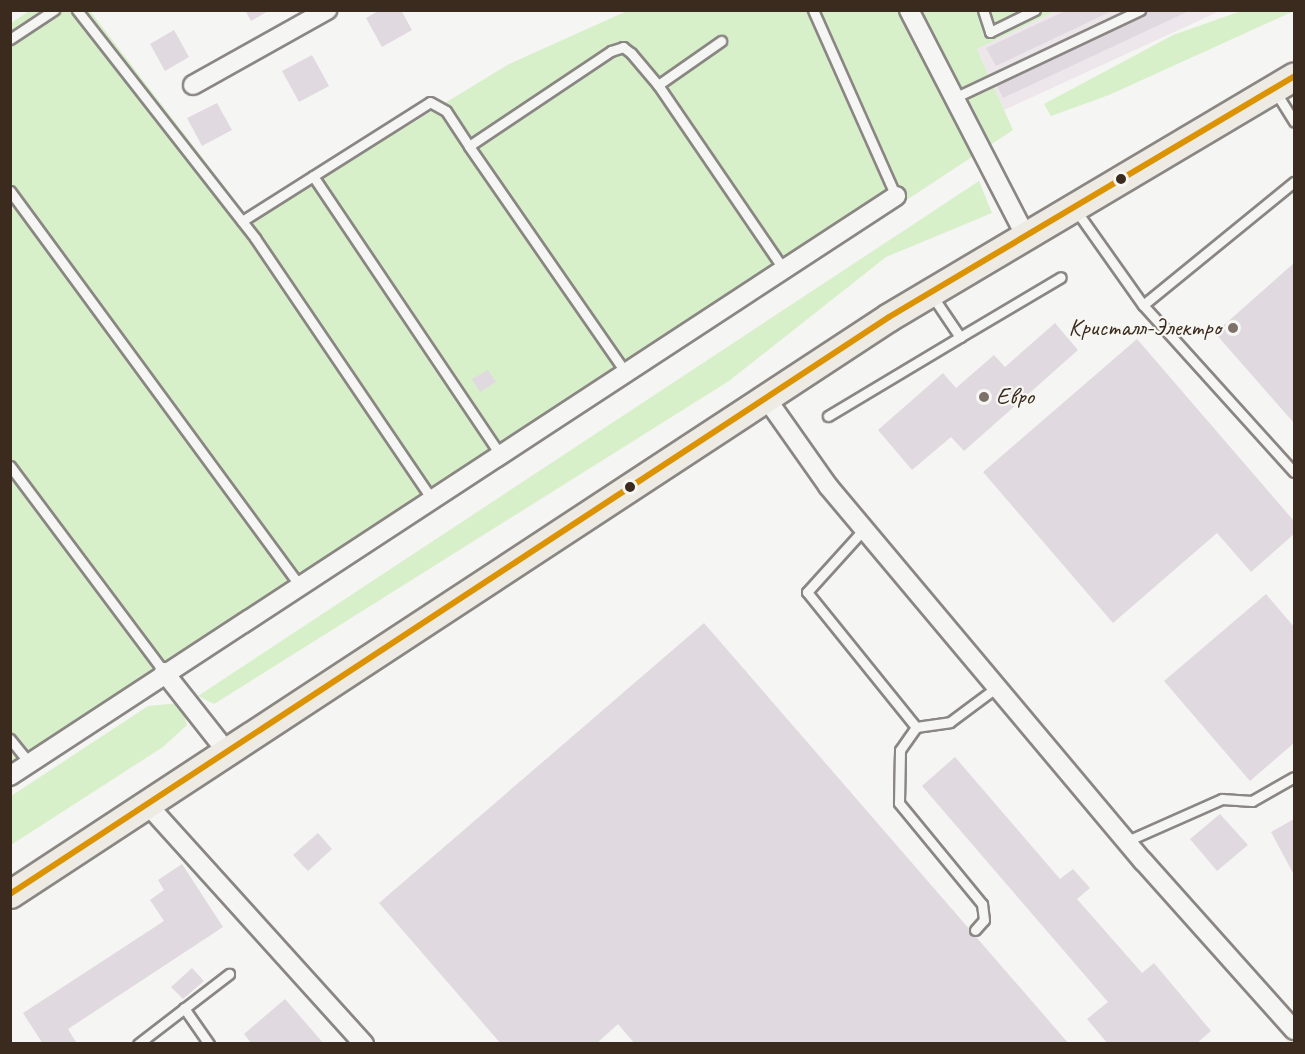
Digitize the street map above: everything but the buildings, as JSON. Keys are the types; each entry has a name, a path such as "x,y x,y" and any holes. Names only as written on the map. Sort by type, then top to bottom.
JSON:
{"main road":[{"path":"10,894 930,292 1284,82"}],"street":[{"path":"193,85 327,10"},
{"path":"909,10 1025,235"},
{"path":"10,776 164,672 786,271 896,196"},
{"path":"766,398 864,529 1127,842 1294,1030"},
{"path":"164,672 227,752"},
{"path":"147,804 364,1044"}],"lane":[{"path":"10,39 54,10"},
{"path":"77,10 242,221 432,499"},
{"path":"813,10 896,196"},
{"path":"983,10 990,32 1035,10"},
{"path":"954,98 1140,10"},
{"path":"658,85 721,41"},
{"path":"469,146 611,51 623,47 631,53 658,85 786,271"},
{"path":"1284,82 1294,122"},
{"path":"242,221 430,102 446,111 626,373"},
{"path":"313,176 500,454"},
{"path":"1143,305 1294,182"},
{"path":"10,191 299,584"},
{"path":"1073,206 1143,305 1294,472"},
{"path":"828,416 1061,277"},
{"path":"930,292 960,337"},
{"path":"10,466 164,672"},
{"path":"864,529 807,592 916,727"},
{"path":"975,930 984,920 982,904 898,803 900,750 916,727 950,722 997,687"},
{"path":"10,739 30,764"},
{"path":"1127,842 1222,799 1252,801 1294,777"},
{"path":"138,1044 229,974"},
{"path":"184,1008 209,1044"}],"shaded area":[{"path":"1056,11 1220,11 1004,110 977,49"}],"green space":[{"path":"29,11 90,11 251,221 509,64 627,11 1056,11 977,49 1013,130 11,789 11,23"},
{"path":"1241,11 1294,11 1109,95 1051,116 1044,104 1173,35"},
{"path":"979,181 992,213 886,257 729,381 214,704 198,696"},
{"path":"180,703 187,725 163,747 11,845 11,796 148,706"}],"transit line":[{"path":"10,894 889,317 1294,77"}],"place":[{"name":"Кристалл-Электро","path":"1233,328"},
{"name":"Евро","path":"984,397"}]}
